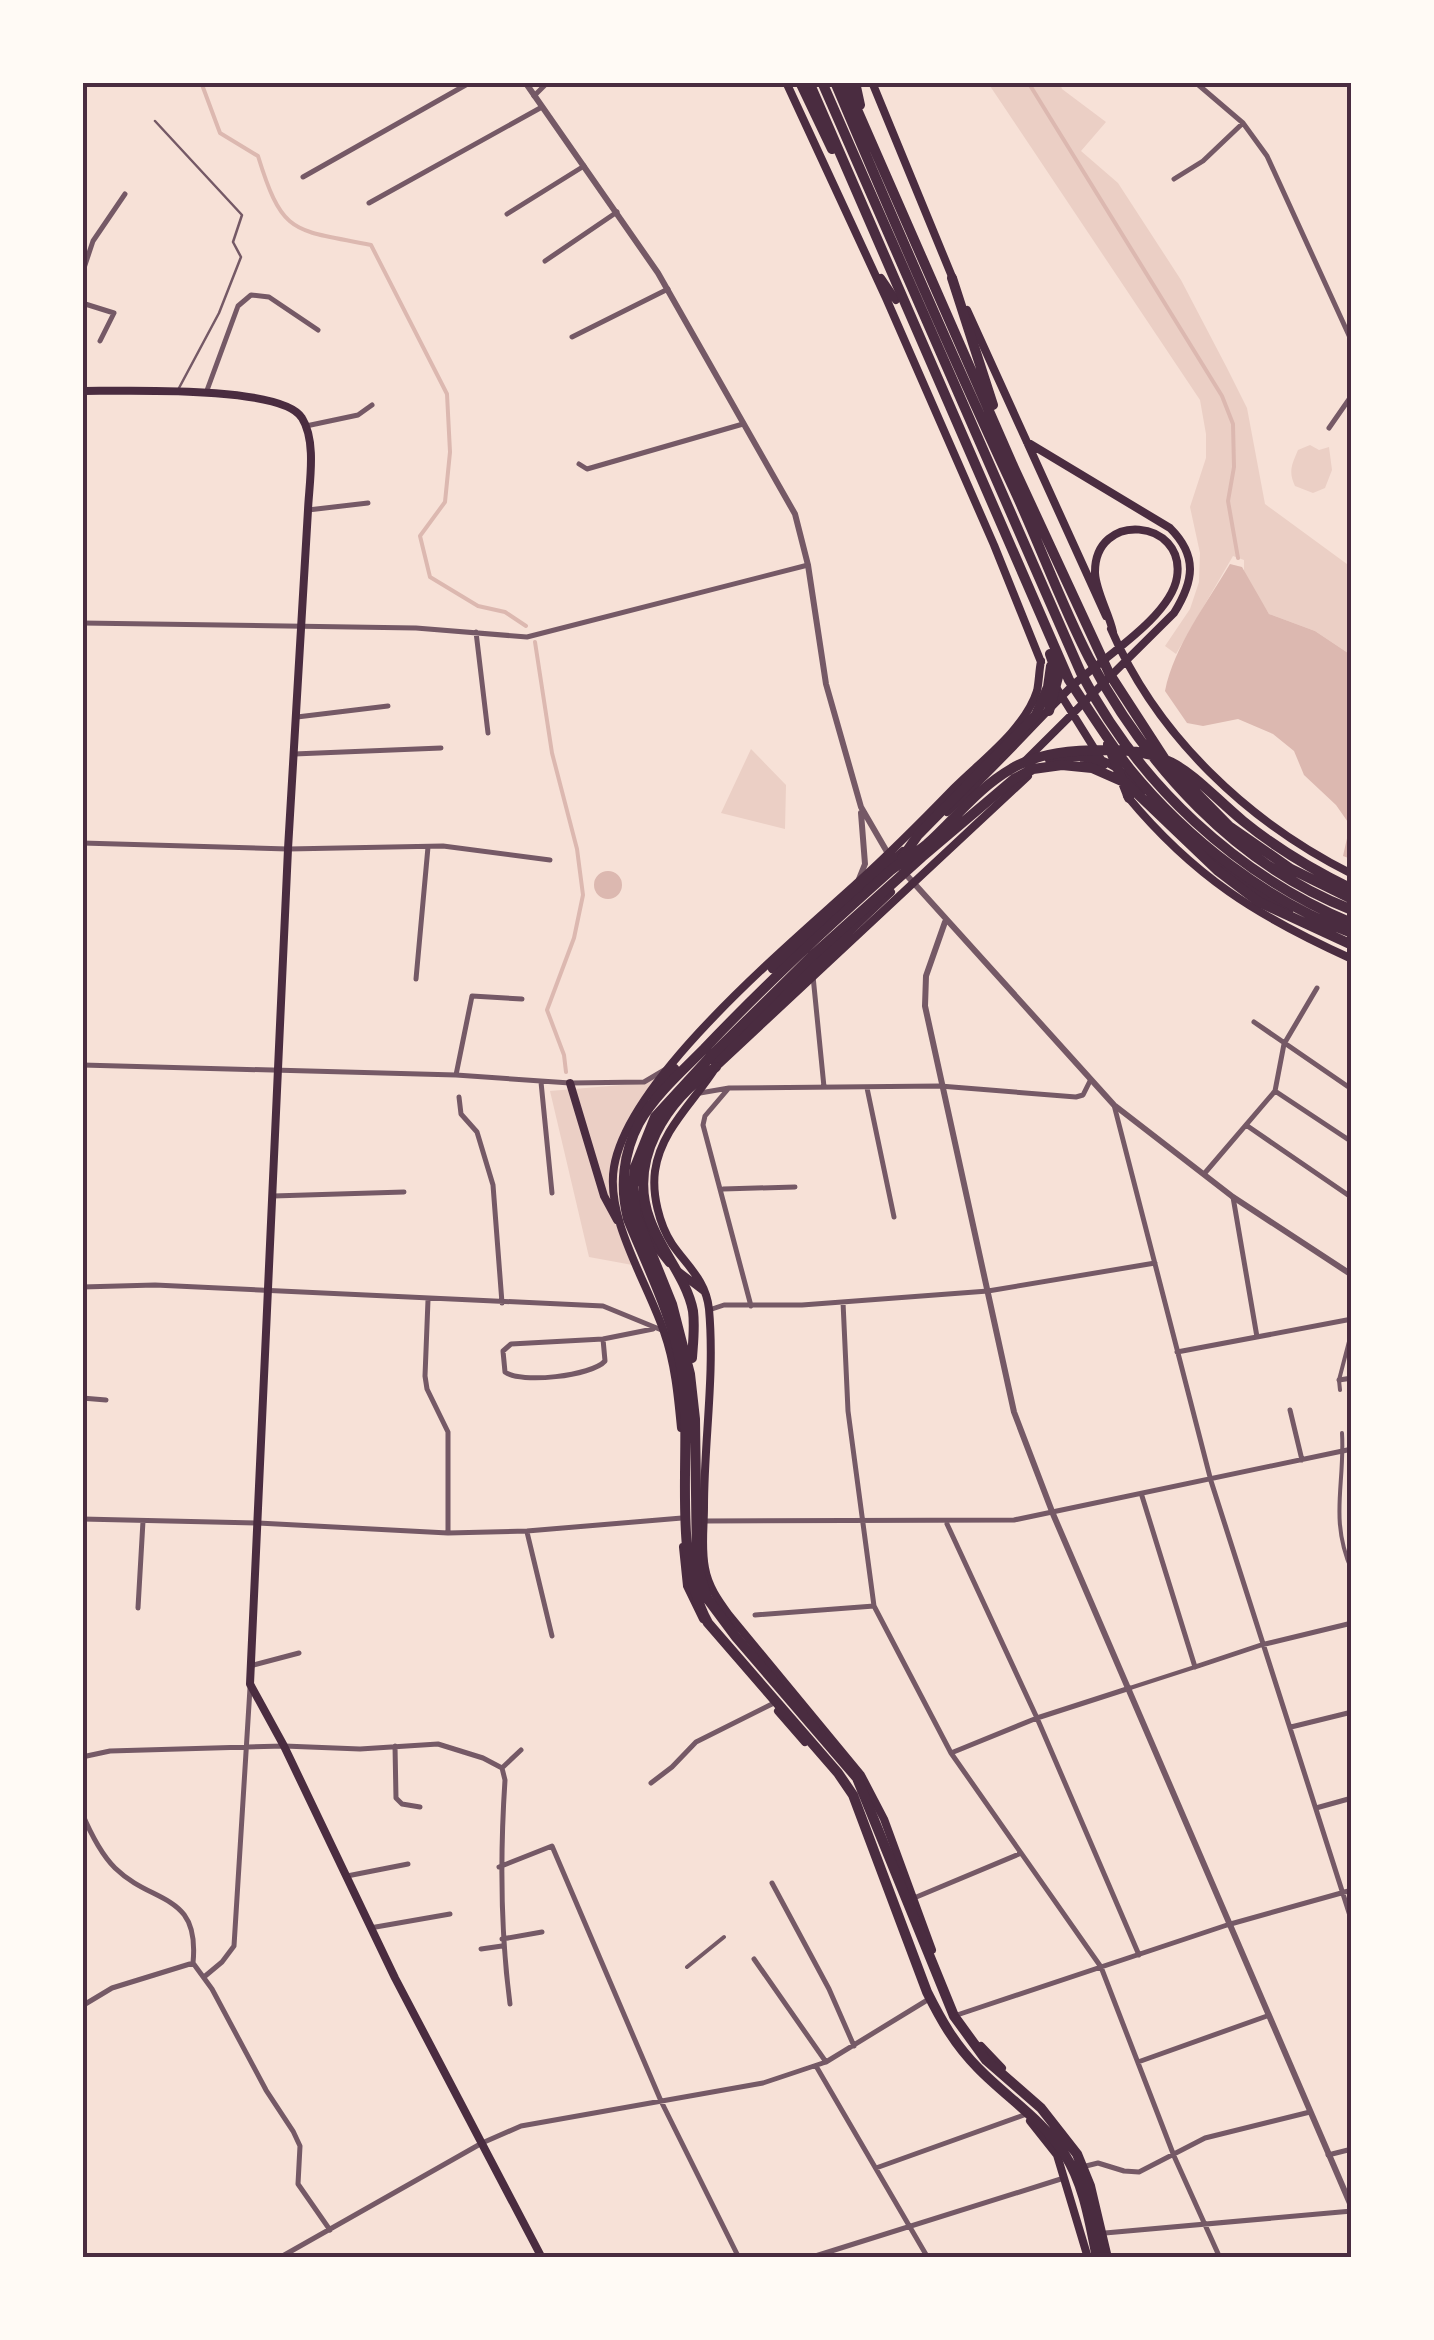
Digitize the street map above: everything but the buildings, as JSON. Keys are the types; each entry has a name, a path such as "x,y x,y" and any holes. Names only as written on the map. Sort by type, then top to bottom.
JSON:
{"highway":[{"path":"800,82 844,175 876,212"},
{"path":"809,82 1069,680 1145,786 1210,848 1272,894 1352,940"},
{"path":"822,82 876,212 1095,700 1151,777 1216,842 1279,888 1352,923"},
{"path":"834,82 947,347 1089,657 1136,734 1161,768 1224,832 1286,876 1352,910"},
{"path":"845,82 1014,468 1110,672 1168,764 1229,826 1291,869 1352,900"},
{"path":"855,82 876,180"},
{"path":"846,162 896,300 1054,663 1058,677 1049,711"},
{"path":"952,278 1014,468"},
{"path":"895,867 918,835 1024,729 1043,702 1052,668 1050,636 1038,599 1034,565"},
{"path":"1102,729 1129,798"},
{"path":"1097,2258 1082,2195 1063,2152 1037,2122 978,2068 952,2040 941,2021 926,1992 853,1795 708,1623 697,1602 688,1565 682,1372 674,1335 624,1203 624,1169 640,1122 652,1105 766,987 984,788 1014,767 1038,757 1083,750 1137,751 1171,761 1190,772 1271,842 1352,889"},
{"path":"1109,2258 1090,2186 1077,2154 1041,2108 986,2060 954,2016 857,1778 707,1598 697,1565 695,1419 690,1374 672,1304 633,1202 635,1167 647,1131 666,1103 712,1055 812,956 922,857 1014,780 1033,770 1062,765 1092,768 1126,782 1186,842 1259,902 1352,940"},
{"path":"690,1374 694,1314 690,1298 649,1219 645,1160 661,1122 710,1068"}],"main road":[{"path":"786,82 994,544 1041,662 1104,765 1170,843 1235,899 1352,958"},
{"path":"872,82 952,278 1132,672 1176,738 1208,772 1305,847 1352,874"},
{"path":"870,262 896,300"},
{"path":"83,391 176,392 280,401 301,414 306,426 308,510 299,626 250,1684 284,1746 370,1928 542,2258"},
{"path":"1028,442 1170,528 1185,543 1190,576 1185,595 1174,613 710,1068 700,1093 670,1129 655,1170 654,1190 671,1242 700,1280 709,1310 704,1565 715,1597 861,1775 884,1819 957,2014 998,2064 1050,2112 1086,2165 1109,2258"},
{"path":"625,1131 707,1032 759,981 988,776 1049,711 1156,614 1175,586 1176,557 1157,534 1139,528 1119,532 1102,549 1096,574 1113,632"},
{"path":"1041,662 1036,692 1016,724 668,1067 625,1131 612,1177 626,1238 676,1378 681,1426 683,1560 692,1600 718,1640 852,1795 929,1999 949,2039 1058,2155 1088,2258"},
{"path":"1016,770 1054,758 1104,758 1118,766 1225,868 1262,896 1352,940"},
{"path":"706,1294 660,1254 641,1212 638,1186 644,1148 658,1120 1008,792 1036,771 1064,761 1104,765"},
{"path":"827,910 840,910 852,922 847,942"},
{"path":"570,1082 604,1196 626,1238"},
{"path":"676,1378 694,1382 710,1374"},
{"path":"985,2079 996,2073 998,2064"},
{"path":"1000,2092 1016,2100 1058,2148 1086,2165"}],"street":[{"path":"303,177 471,82"},
{"path":"524,82 668,289 795,514 808,565 826,684 861,807 865,864 857,883"},
{"path":"534,96 548,82"},
{"path":"1195,82 1243,124 1266,156 1352,342"},
{"path":"369,202 543,107"},
{"path":"1174,179 1203,161 1243,124"},
{"path":"507,214 584,166"},
{"path":"82,274 93,242 125,194"},
{"path":"545,261 617,212"},
{"path":"572,337 668,289"},
{"path":"206,394 238,306 251,295 269,297 318,330"},
{"path":"82,302 114,313 100,342"},
{"path":"82,402 83,391"},
{"path":"1328,428 1352,395"},
{"path":"306,426 358,415 372,405"},
{"path":"580,464 588,469 746,424"},
{"path":"308,510 368,503"},
{"path":"82,623 299,626 527,636 808,565"},
{"path":"476,632 488,733"},
{"path":"295,717 388,706"},
{"path":"294,754 441,748"},
{"path":"861,807 888,854 912,883 1114,1106 1233,1197 1352,1275"},
{"path":"82,842 288,849 428,846 550,860"},
{"path":"416,979 428,846"},
{"path":"946,922 924,991 940,1086 1014,1412 1053,1514 1352,2210 1105,2233"},
{"path":"813,974 824,1088"},
{"path":"1203,1175 1275,1091 1284,1044 1317,988"},
{"path":"456,1076 472,996 522,999"},
{"path":"1254,1022 1350,1088"},
{"path":"82,1066 570,1082 644,1082 668,1067"},
{"path":"541,1081 552,1194"},
{"path":"700,1093 729,1088 940,1086 1076,1097 1083,1095 1090,1082"},
{"path":"866,1087 894,1217"},
{"path":"729,1088 704,1116 703,1125 751,1306"},
{"path":"1275,1091 1352,1142"},
{"path":"459,1098 461,1114 477,1132 493,1184 502,1303"},
{"path":"1114,1106 1211,1481 1352,1922"},
{"path":"1246,1125 1348,1195"},
{"path":"722,1189 795,1187"},
{"path":"273,1196 404,1192"},
{"path":"1233,1197 1257,1338"},
{"path":"709,1310 724,1305 843,1302 988,1290 1155,1263"},
{"path":"82,1287 155,1285 603,1306 660,1330"},
{"path":"428,1300 425,1376 427,1389 448,1432 448,1533"},
{"path":"843,1302 848,1412 874,1606 952,1753 1101,1967 1174,2156 1220,2258"},
{"path":"1177,1352 1352,1319"},
{"path":"606,1338 606,1362 594,1370 512,1378 505,1372 503,1351 511,1344 660,1330"},
{"path":"1340,1390 1352,1330"},
{"path":"1339,1380 1352,1378"},
{"path":"82,1398 106,1400"},
{"path":"1290,1410 1302,1460"},
{"path":"1342,1433 1337,1507 1342,1550 1352,1570"},
{"path":"704,1522 1014,1520 1352,1449"},
{"path":"1142,1495 1195,1667"},
{"path":"82,1519 448,1533 527,1531 682,1518"},
{"path":"138,1608 144,1520"},
{"path":"946,1523 1038,1718 1139,1955"},
{"path":"527,1531 552,1636"},
{"path":"755,1615 874,1606"},
{"path":"952,1753 1038,1718 1261,1645 1352,1622"},
{"path":"250,1666 299,1652"},
{"path":"204,1977 234,1946 250,1684"},
{"path":"651,1784 696,1742 772,1704"},
{"path":"1291,1727 1352,1712"},
{"path":"82,1757 110,1751 284,1746 360,1749 438,1744 502,1768"},
{"path":"395,1746 396,1798 402,1804 420,1808"},
{"path":"502,1768 521,1750"},
{"path":"502,1768 502,1942 510,2004"},
{"path":"1316,1808 1352,1798"},
{"path":"82,1813 102,1852 116,1869 185,1912 195,1946 194,1963 293,2131 300,2146 298,2184 330,2230"},
{"path":"500,1867 552,1846 661,2101 739,2258"},
{"path":"914,1898 1019,1854"},
{"path":"344,1876 408,1864"},
{"path":"772,1883 829,1989 854,2046"},
{"path":"957,2014 1227,1924 1352,1890"},
{"path":"370,1928 450,1914"},
{"path":"481,1949 542,1932"},
{"path":"687,1967 724,1937"},
{"path":"754,1959 826,2062"},
{"path":"82,2006 112,1988 194,1963"},
{"path":"280,2258 520,2126 763,2082 816,2066 929,1999"},
{"path":"1138,2062 1266,2016"},
{"path":"816,2066 928,2258"},
{"path":"809,2258 1065,2177 1086,2165 1098,2163 1140,2172 1205,2138 1310,2112"},
{"path":"876,2168 1024,2115"},
{"path":"1328,2156 1352,2149"}],"lane":[{"path":"155,121 242,215 233,242 241,258 220,313 176,392"}],"shaded area":[{"path":"988,83 1060,83 1062,89 1106,122 1081,151 1118,183 1181,280 1227,368 1247,408 1265,504 1351,567 1351,655 1315,631 1269,614 1244,574 1244,560 1233,556 1176,654 1165,646 1190,609 1199,582 1200,553 1190,507 1206,458 1200,400"},
{"path":"1310,445 1319,450 1329,447 1332,470 1325,488 1313,493 1295,486 1291,472 1298,450"},
{"path":"1230,564 1242,567 1269,614 1315,631 1351,655 1351,859 1343,856 1350,825 1336,805 1304,775 1294,751 1273,734 1238,719 1203,726 1187,723 1165,691 1183,641"},
{"path":"751,749 786,785 785,829 721,813"},
{"path":"608,871 618,875 622,885 618,895 608,899 598,895 594,885 598,875"},
{"path":"663,1071 632,1116 618,1174 619,1212 638,1266 589,1257 550,1091 645,1083"}],"waterway":[{"path":"201,82 220,133 258,156 284,216 308,231 371,245 447,394 450,452 445,502 420,536 430,577 478,606 505,612 526,626"},
{"path":"1028,82 1222,396 1233,424 1234,467 1228,501 1238,558"},
{"path":"535,642 552,753 577,849 583,895 574,938 547,1010 564,1055 566,1072"}]}
